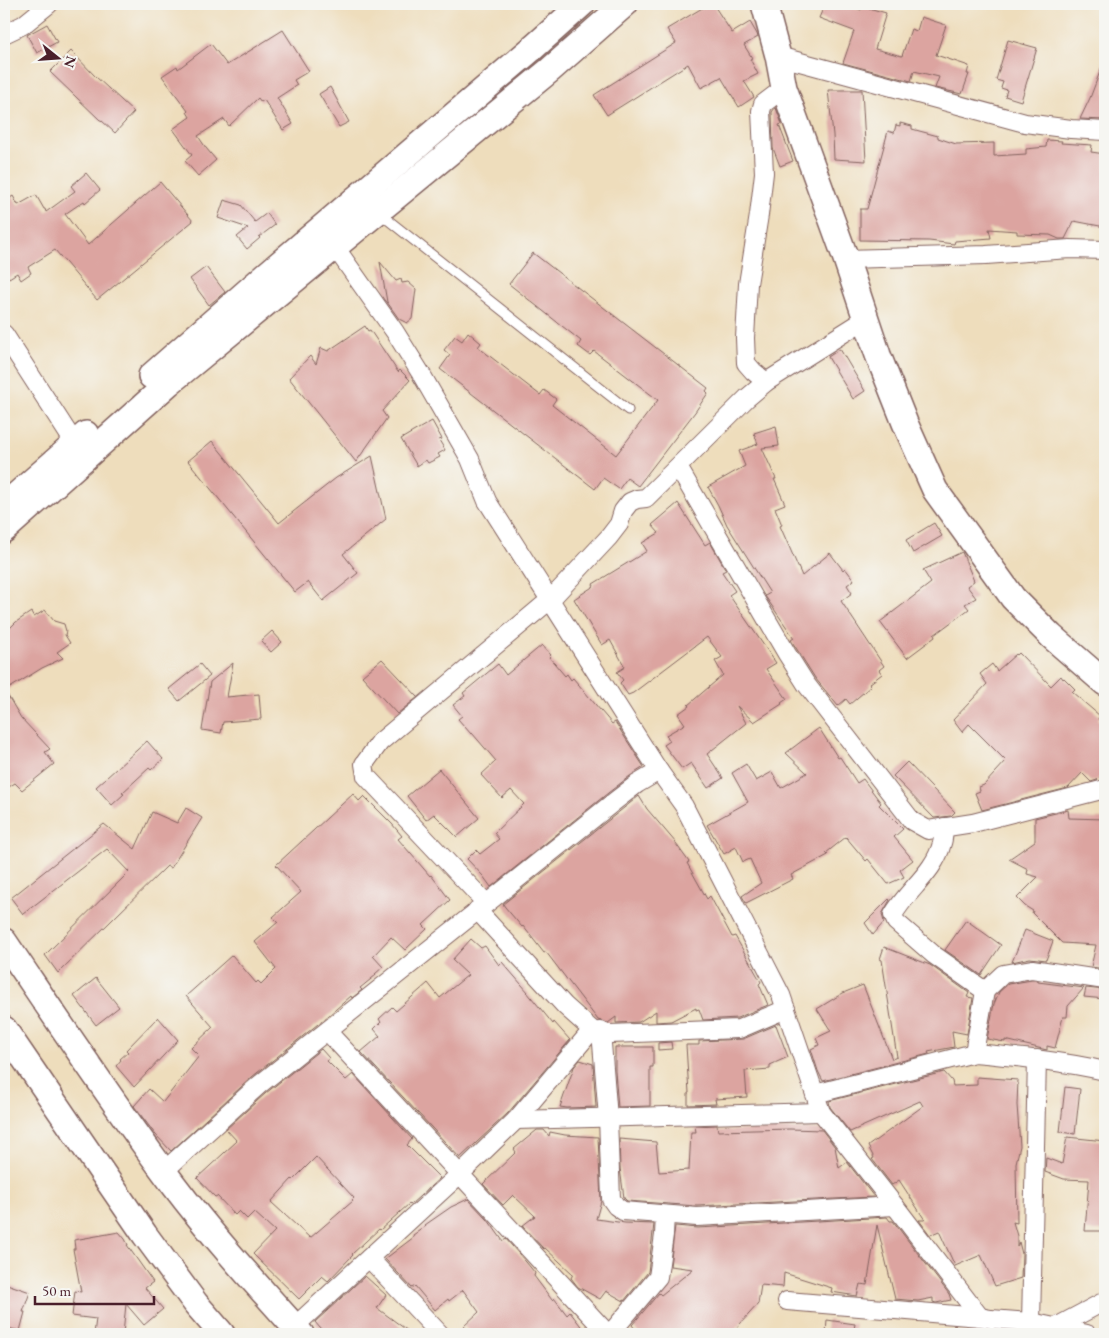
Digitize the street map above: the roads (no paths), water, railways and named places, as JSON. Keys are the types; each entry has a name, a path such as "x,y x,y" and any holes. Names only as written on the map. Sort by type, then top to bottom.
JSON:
{"street":[{"path":"4,34 23,25 49,4"},
{"path":"4,530 169,383 550,70 625,4"},
{"path":"764,4 778,56 784,88 846,259 878,355 905,423 936,490 1013,598 1051,636 1105,683"},
{"path":"4,506 274,269 576,9"},
{"path":"778,56 1025,123 1071,129 1105,130"},
{"path":"766,382 746,363 745,338 748,284 764,173 761,111 763,104 784,88"},
{"path":"335,247 396,332 470,459 487,501 659,771 684,806 781,995 821,1112 987,1323"},
{"path":"846,259 986,255 1070,249 1105,250"},
{"path":"786,1009 739,1029 610,1034 597,1030 565,1006 366,776 364,764 380,742 551,599 620,524 623,511 630,502 646,498 766,382 866,319"},
{"path":"4,334 75,444"},
{"path":"678,467 806,684 912,821 928,830 972,823 1105,789"},
{"path":"164,1171 259,1086 622,795 659,771"},
{"path":"944,827 942,843 937,856 925,875 898,906 893,916 896,922 934,954 985,991"},
{"path":"4,941 114,1104 164,1171 229,1255 298,1331 369,1258 516,1120 597,1030"},
{"path":"974,1053 985,991 1003,974 1032,969 1105,980"},
{"path":"4,1029 145,1235 196,1304 222,1334"},
{"path":"597,1030 608,1118 611,1199 623,1212 697,1217 895,1206"},
{"path":"328,1031 609,1334 658,1277 665,1215"},
{"path":"815,1094 974,1053 1037,1059 1105,1071"},
{"path":"1032,1322 1037,1059"},
{"path":"516,1120 821,1112"},
{"path":"369,1258 440,1334"},
{"path":"787,1301 987,1323 1032,1322 1087,1334"},
{"path":"1056,1327 1105,1301"}],"lane":[{"path":"378,212 628,410"}]}
